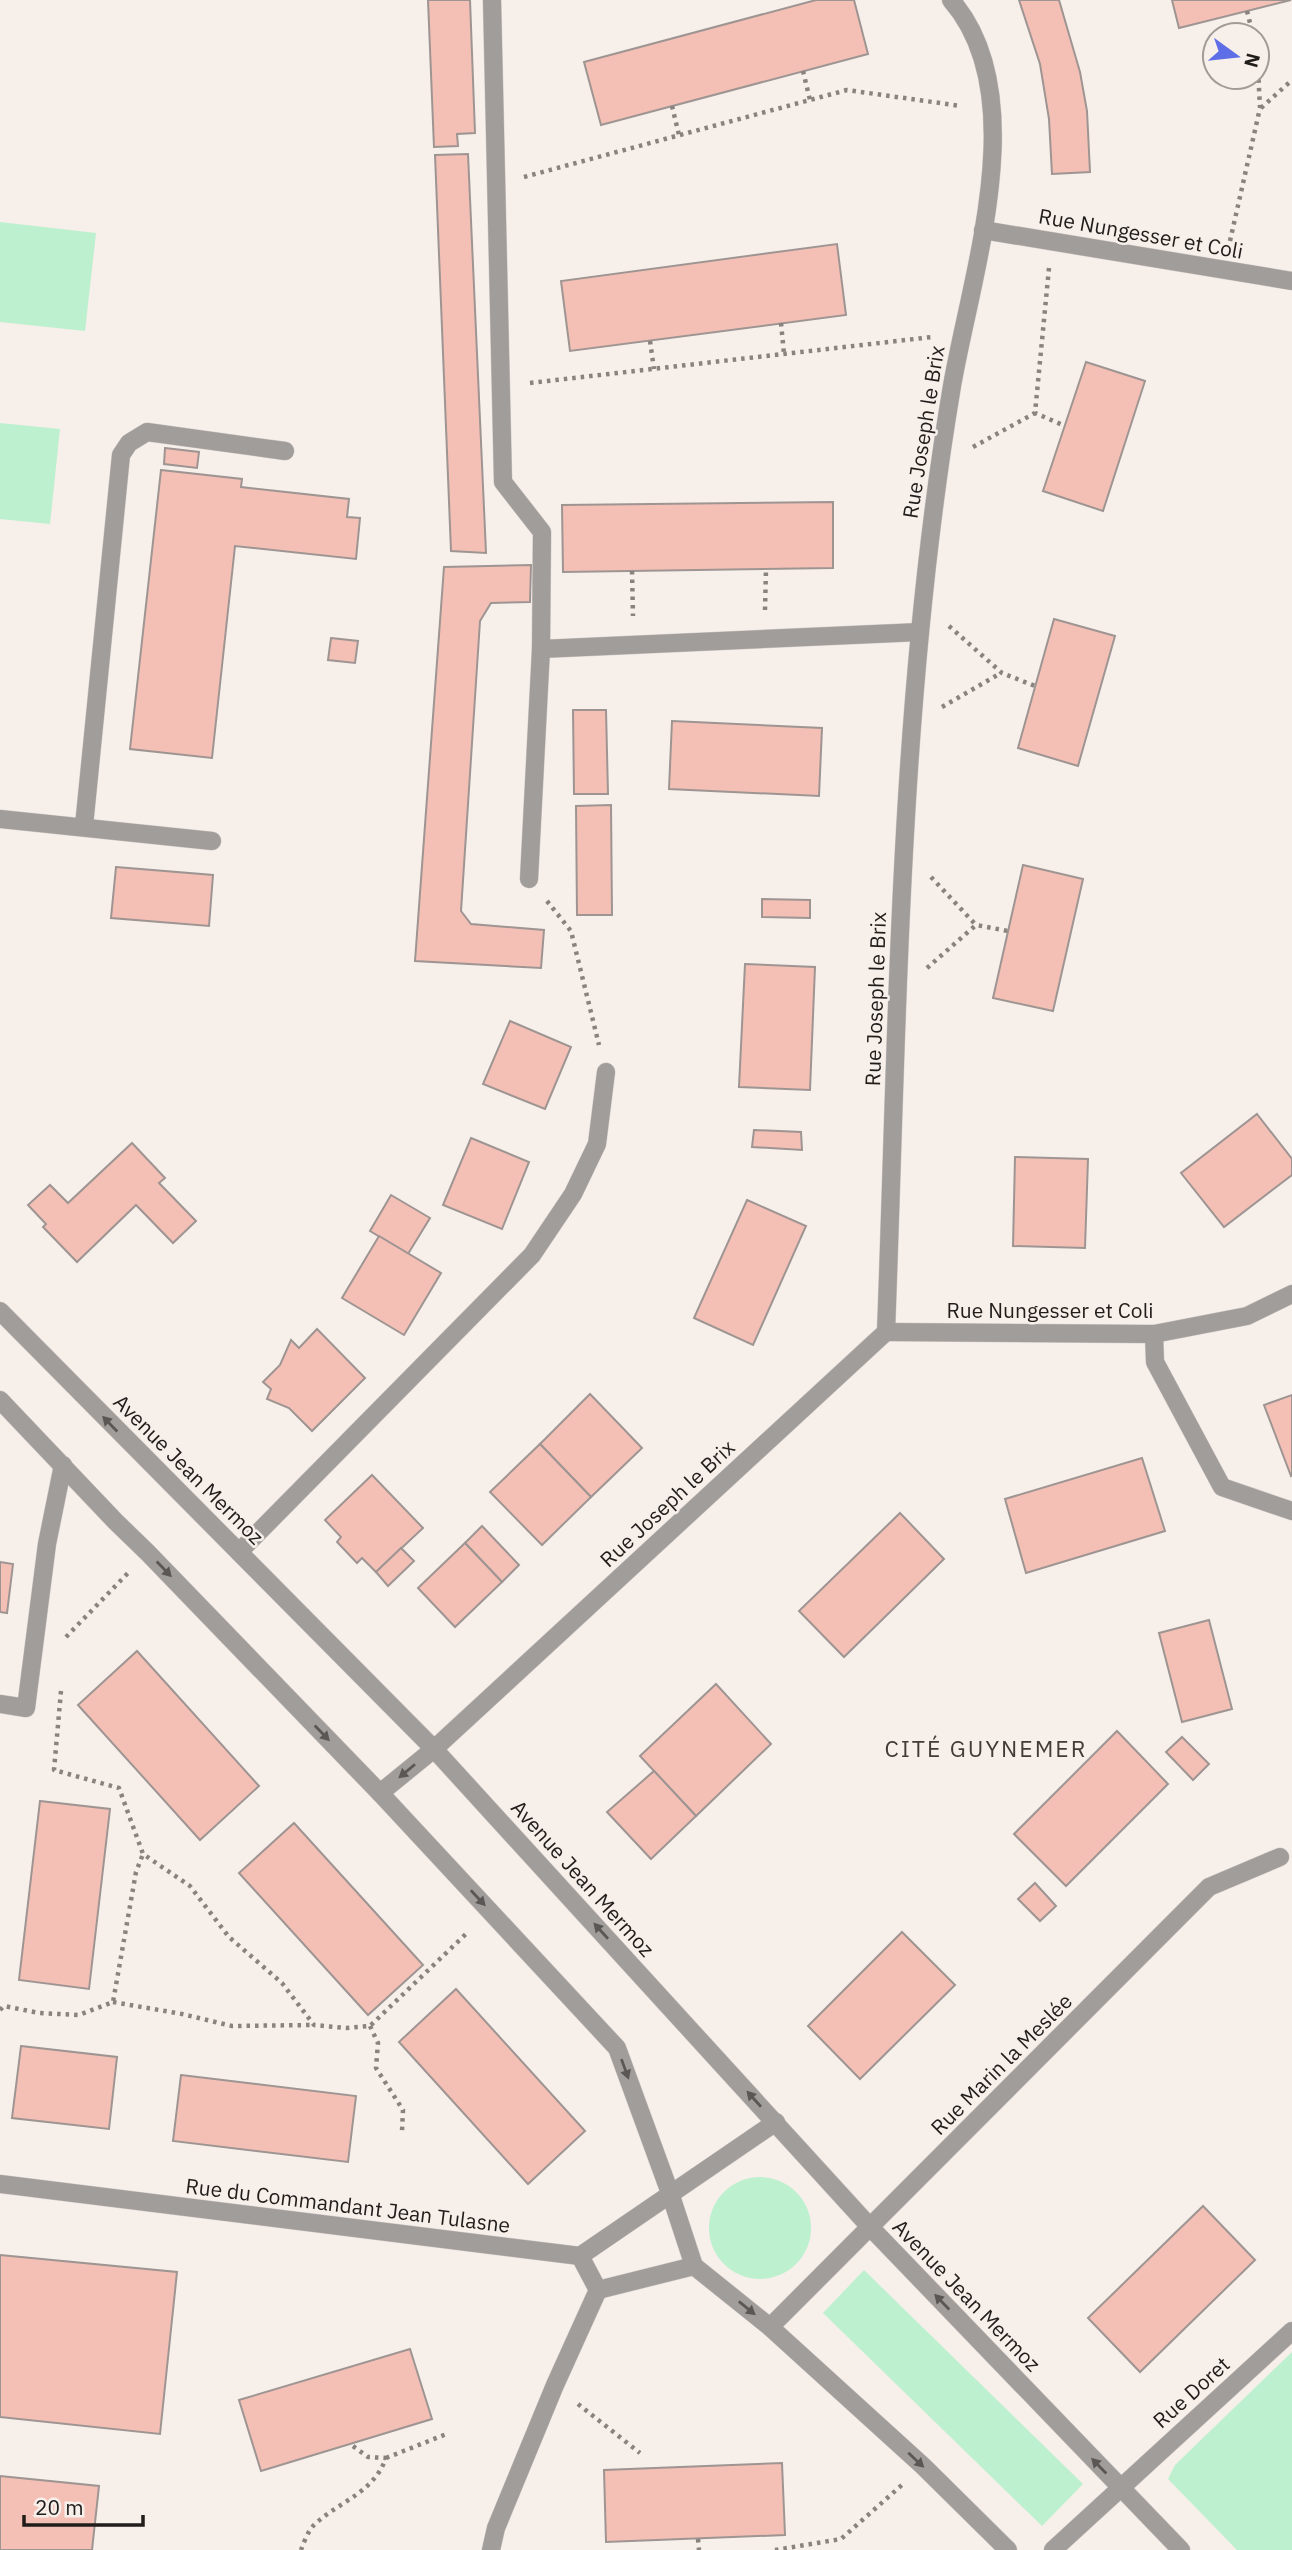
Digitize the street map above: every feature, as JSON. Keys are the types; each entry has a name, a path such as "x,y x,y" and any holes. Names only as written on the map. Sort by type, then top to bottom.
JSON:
{"street":[{"path":"492,0 503,482 542,532 541,649 529,879"},
{"name":"Rue Joseph le Brix","path":"380,1793 434,1749 886,1332 903,846 922,602 938,466 993,166 993,110 983,57 962,12 951,0"},
{"name":"Rue Nungesser et Coli","path":"983,230 1292,281"},
{"path":"84,827 121,455 129,443 146,432 285,452"},
{"path":"541,649 920,632"},
{"path":"0,819 212,841"},
{"path":"239,1552 531,1255 573,1194 597,1144 606,1072"},
{"name":"Rue Nungesser et Coli","path":"886,1332 1154,1334 1247,1316 1292,1294"},
{"name":"Avenue Jean Mermoz","path":"0,1311 434,1749 871,2228 1181,2550"},
{"path":"1154,1334 1155,1362 1222,1487 1292,1511"},
{"path":"0,1400 380,1793 617,2048 694,2266 770,2327 923,2466 1008,2550"},
{"path":"0,1704 26,1708 47,1545 63,1465"},
{"name":"Rue Marin la Meslée","path":"770,2327 1209,1887 1280,1857"},
{"path":"598,2290 579,2256 776,2123"},
{"name":"Rue du Commandant Jean Tulasne","path":"0,2185 579,2256"},
{"path":"598,2290 694,2266"},
{"path":"491,2550 496,2528 555,2385 598,2290"},
{"name":"Rue Doret","path":"1120,2487 1292,2330"},
{"path":"1053,2550 1120,2487"}],"path":[{"path":"1247,11 1250,21"},
{"path":"803,71 810,100"},
{"path":"1260,108 1292,80"},
{"path":"497,184 846,90 993,110"},
{"path":"1223,270 1260,108 1259,91"},
{"path":"672,106 679,135"},
{"path":"1035,413 1052,240"},
{"path":"781,323 784,354"},
{"path":"501,386 961,333"},
{"path":"650,341 654,369"},
{"path":"1035,413 1065,426"},
{"path":"938,466 1035,413"},
{"path":"764,639 766,569"},
{"path":"632,571 634,645"},
{"path":"922,602 1002,673 1035,686"},
{"path":"911,725 1002,673"},
{"path":"903,846 976,925 1008,931"},
{"path":"529,879 571,931 606,1072"},
{"path":"898,994 976,925"},
{"path":"66,1637 148,1553"},
{"path":"62,1677 54,1770 119,1788 143,1854 190,1886 229,1937 282,1983 314,2025"},
{"path":"113,2002 135,1872 143,1854"},
{"path":"0,2010 4,2006 39,2013 79,2015 113,2002 232,2026 370,2026 490,1911"},
{"path":"370,2026 378,2043 376,2068 403,2110 402,2131"},
{"path":"555,2385 640,2453"},
{"path":"350,2444 368,2457 386,2458 449,2433"},
{"path":"302,2550 312,2527 380,2474 386,2458"},
{"path":"775,2550 841,2539 923,2466"},
{"path":"698,2539 699,2550"}],"green space":[{"path":"0,222 96,233 85,331 0,322"},
{"path":"0,423 60,429 50,524 0,519"},
{"path":"760,2177 779,2181 796,2192 807,2209 811,2228 807,2247 796,2264 779,2275 760,2279 741,2275 724,2264 713,2247 709,2228 713,2209 724,2192 741,2181"},
{"path":"864,2270 1083,2484 1042,2526 823,2313"},
{"path":"1292,2352 1292,2550 1237,2550 1168,2479 1175,2465"}],"building":[{"path":"428,0 470,0 475,133 457,134 458,146 434,147"},
{"path":"816,0 854,0 868,54 601,125 584,62"},
{"path":"1019,0 1059,0 1080,72 1087,111 1090,172 1052,174 1049,119 1040,64"},
{"path":"1172,0 1291,0 1201,21 1179,28"},
{"path":"468,154 486,553 451,551 435,155"},
{"path":"837,244 846,315 570,351 561,281"},
{"path":"1086,362 1145,381 1103,511 1043,491"},
{"path":"165,448 199,452 197,468 164,464"},
{"path":"161,470 242,479 241,487 349,499 347,517 360,518 356,559 235,546 212,758 130,749"},
{"path":"833,502 833,568 563,572 562,505"},
{"path":"531,565 530,602 491,603 480,621 461,911 471,924 544,930 541,968 415,961 444,567"},
{"path":"1054,619 1115,636 1078,766 1018,748"},
{"path":"331,638 358,641 355,663 328,660"},
{"path":"573,710 606,710 608,794 574,794"},
{"path":"672,721 822,728 819,796 669,789"},
{"path":"611,805 612,915 577,915 576,806"},
{"path":"1023,865 1083,879 1053,1011 993,998"},
{"path":"116,867 213,875 209,926 111,918"},
{"path":"762,899 810,900 810,918 762,917"},
{"path":"745,964 815,967 810,1090 739,1087"},
{"path":"510,1021 571,1047 545,1109 483,1084"},
{"path":"1257,1114 1292,1159 1292,1175 1224,1227 1181,1173"},
{"path":"754,1130 801,1132 802,1150 752,1147"},
{"path":"471,1138 529,1162 502,1229 443,1205"},
{"path":"132,1143 165,1178 159,1183 196,1221 173,1243 136,1205 77,1262 43,1227 46,1224 28,1205 50,1185 68,1203"},
{"path":"1015,1157 1088,1159 1085,1248 1013,1246"},
{"path":"391,1195 430,1218 408,1254 370,1231"},
{"path":"747,1200 806,1226 753,1345 694,1318"},
{"path":"379,1236 441,1273 404,1335 342,1298"},
{"path":"317,1329 365,1378 312,1431 289,1408 267,1399 271,1389 263,1382 280,1365 291,1340 299,1348"},
{"path":"590,1394 642,1448 591,1497 540,1444"},
{"path":"1292,1395 1292,1475 1291,1476 1264,1405"},
{"path":"540,1444 591,1497 542,1545 490,1492"},
{"path":"1142,1458 1165,1531 1026,1573 1005,1499"},
{"path":"372,1475 423,1528 376,1572 362,1558 357,1563 337,1542 341,1537 325,1520"},
{"path":"900,1513 944,1559 844,1657 799,1611"},
{"path":"482,1526 519,1565 502,1582 465,1543"},
{"path":"465,1543 502,1582 455,1627 418,1588"},
{"path":"401,1548 414,1561 388,1586 376,1572"},
{"path":"0,1562 13,1564 7,1613 0,1612"},
{"path":"1209,1620 1232,1709 1182,1722 1159,1633"},
{"path":"137,1651 259,1786 200,1840 78,1705"},
{"path":"716,1684 771,1744 696,1816 640,1756"},
{"path":"1117,1731 1168,1784 1066,1886 1014,1834"},
{"path":"1182,1737 1209,1764 1193,1780 1166,1752"},
{"path":"654,1771 696,1816 651,1859 607,1812"},
{"path":"40,1801 110,1809 89,1989 19,1980"},
{"path":"294,1823 423,1965 368,2015 239,1873"},
{"path":"1035,1883 1056,1906 1040,1921 1018,1899"},
{"path":"902,1932 955,1985 860,2079 808,2026"},
{"path":"456,1989 585,2131 528,2184 399,2042"},
{"path":"21,2046 117,2057 109,2129 12,2118"},
{"path":"181,2075 356,2096 348,2162 173,2141"},
{"path":"1203,2206 1255,2260 1140,2372 1088,2318"},
{"path":"0,2255 177,2272 160,2434 0,2417"},
{"path":"410,2349 432,2419 261,2471 239,2400"},
{"path":"782,2463 785,2535 606,2542 604,2470"},
{"path":"0,2476 99,2486 92,2550 0,2550"}],"district":[{"name":"CITÉ GUYNEMER","path":"986,1748"}]}
